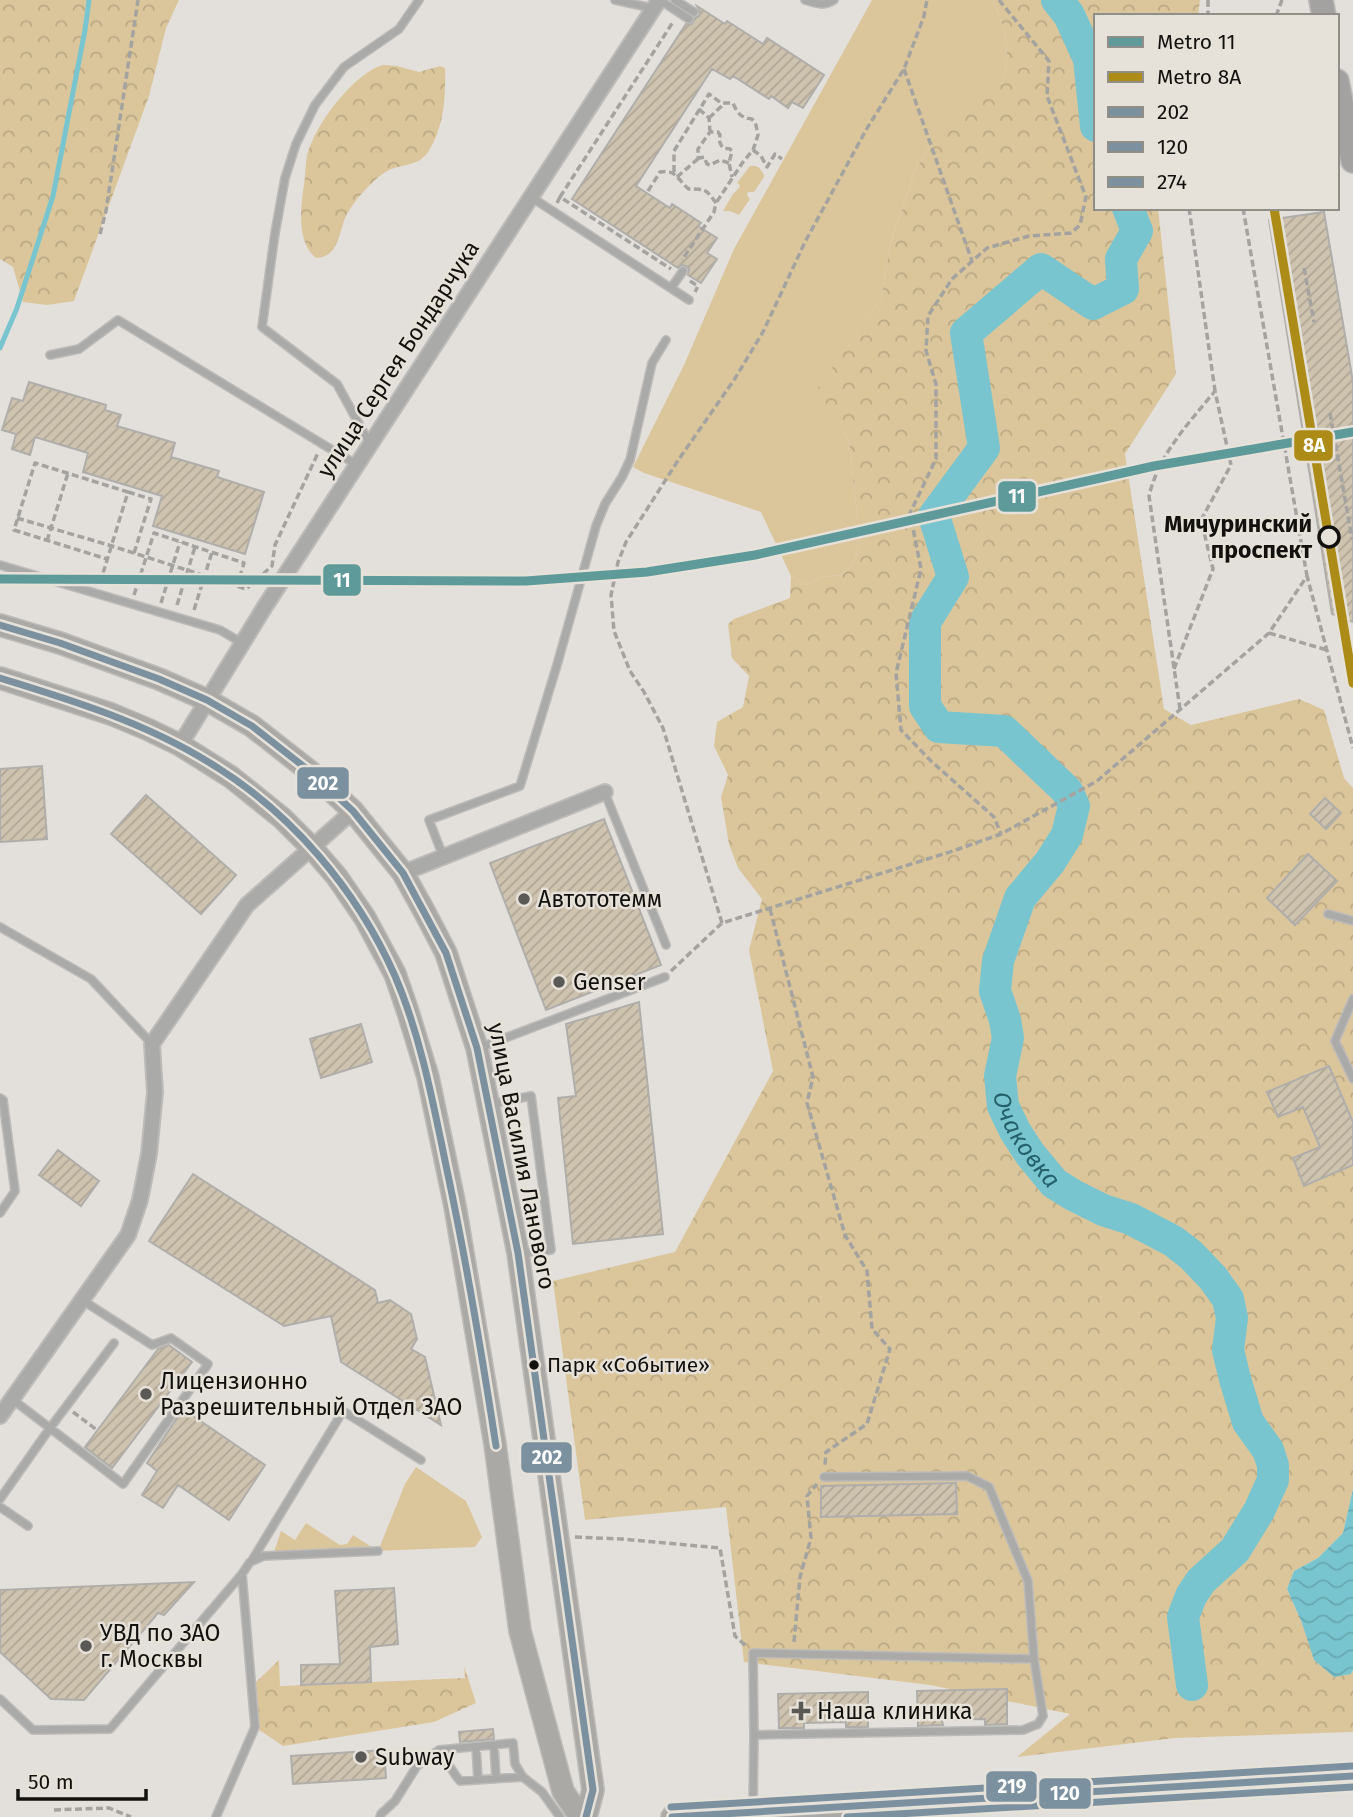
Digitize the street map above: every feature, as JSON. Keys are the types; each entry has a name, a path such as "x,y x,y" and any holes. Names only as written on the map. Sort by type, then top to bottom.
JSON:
{"main road":[{"path":"1339,91 1353,161"}],"street":[{"name":"улица Сергея Бондарчука","path":"180,745 242,643 657,3"},
{"name":"улица Василия Ланового","path":"0,625 60,643 159,679 207,700 252,726 312,773 353,811 403,873 446,953 477,1048 518,1253 593,1790 586,1817"},
{"path":"0,678 111,714 180,745 215,766 258,798 282,818 337,877 365,918 395,974 428,1077 455,1206 495,1444 520,1631 563,1791 580,1817"},
{"path":"403,873 605,792"},
{"path":"0,1416 128,1235 140,1200 149,1154 155,1092 152,1044 247,905 353,811"},
{"path":"671,1817 1353,1776"}],"lane":[{"path":"370,444 337,384 262,327 285,178 296,144 315,105 344,67 399,29 419,0"},
{"path":"615,0 657,3 691,15 675,0"},
{"path":"805,0 827,5 834,0"},
{"path":"531,197 690,300"},
{"path":"671,288 680,271"},
{"path":"50,355 79,349 118,320 357,465"},
{"path":"443,856 429,820 520,786 596,526 630,460 652,363 666,340"},
{"path":"0,565 220,630 242,643"},
{"path":"605,792 666,945"},
{"path":"1328,914 1353,920"},
{"path":"0,928 91,979 152,1044"},
{"path":"477,1048 665,977"},
{"path":"1353,999 1335,1041 1353,1079"},
{"path":"489,1104 531,1096 551,1250 518,1253"},
{"path":"0,1098 3,1100 15,1191 0,1213"},
{"path":"12,1399 123,1484 208,1364 170,1338 152,1345 82,1300"},
{"path":"0,1499 114,1343"},
{"path":"0,1699 33,1730 110,1728 242,1574 343,1411 421,1460"},
{"path":"754,1735 1023,1730 1038,1724 1043,1716 1034,1659 1028,1581 989,1487 967,1476 824,1477"},
{"path":"0,1507 28,1526"},
{"path":"250,1562 264,1556 378,1551"},
{"path":"216,1817 256,1727 242,1574"},
{"path":"753,1812 753,1654 1034,1659"},
{"path":"380,1817 395,1801 417,1766 439,1750 513,1743 515,1763 523,1777 542,1792 560,1817"},
{"path":"494,1745 496,1778"},
{"path":"476,1747 478,1779"},
{"path":"439,1750 460,1781 523,1777"}],"path":[{"path":"100,234 106,211 138,0"},
{"path":"722,923 663,728 630,671 614,631 611,595 618,562 626,542 755,344 805,243 866,130 904,69 924,16 927,0"},
{"path":"999,0 1049,61 1048,96 1086,197 1080,225 1071,233 1030,236 987,248 951,278 928,316 926,351 936,384 936,458 910,513 921,569 896,673 901,730 931,761 994,817 1001,834"},
{"path":"552,211 680,13"},
{"path":"904,69 972,261"},
{"path":"680,271 732,177 753,150 758,135 752,119 744,118 733,103 721,103 709,94 673,154 674,172 689,189 704,189 716,204"},
{"path":"709,118 725,103"},
{"path":"699,109 709,118 710,132 698,149 699,158"},
{"path":"710,132 718,132 720,145 732,151 729,163 732,177"},
{"path":"753,150 761,156 767,167 775,154 782,159"},
{"path":"677,177 699,158 704,157 710,165 720,160 729,163"},
{"path":"648,191 660,172 674,172"},
{"path":"561,197 680,271 698,286 690,300"},
{"path":"1174,670 1213,569 1201,520 1231,465 1215,391 1189,210"},
{"path":"1243,210 1307,576 1353,748"},
{"path":"1304,268 1314,322"},
{"path":"1180,710 1149,496 1153,479 1170,447 1215,391"},
{"path":"1331,413 1353,541"},
{"path":"18,518 246,589 272,566 275,545 313,466 320,443"},
{"path":"107,559 14,530 35,463 151,499 134,553"},
{"path":"47,541 68,473"},
{"path":"97,594 128,492"},
{"path":"131,604 154,534 244,562 237,586"},
{"path":"158,612 180,542"},
{"path":"173,616 195,547"},
{"path":"190,621 212,552"},
{"path":"665,977 722,923 1001,834 1097,780 1269,633 1307,576"},
{"path":"1269,633 1327,650"},
{"path":"770,909 813,1077 807,1102 845,1235 867,1270 872,1329 890,1349 867,1424 826,1452 824,1477 807,1496 811,1538 800,1577 793,1654"},
{"path":"66,1406 97,1430"},
{"path":"556,1536 720,1548 735,1636 753,1654"},
{"path":"54,1810 109,1808 131,1817"}],"green space":[{"path":"0,0 179,0 166,28 149,96 74,301 47,305 23,302 13,267 0,259"},
{"path":"872,0 993,0 1005,32 1007,58 1003,83 928,148 915,171 890,245 881,299 818,389 849,442 859,546 853,565 842,575 821,577 806,585 791,576 761,512 633,467 684,365 734,249"},
{"path":"993,0 1200,0 1198,14 1094,14 1094,210 1158,210 1176,374 1125,454 1164,709 1191,725 1299,699 1324,710 1344,778 1353,788 1353,1122 1329,1066 1267,1092 1278,1117 1303,1107 1320,1147 1293,1159 1304,1186 1353,1165 1353,1489 1343,1533 1318,1558 1294,1571 1287,1589 1302,1623 1351,1674 1353,1670 1353,1732 1175,1738 1017,1757 1070,1714 930,1685 744,1662 726,1507 585,1520 553,1281 675,1252 773,1071 749,950 762,899 738,868 729,844 721,797 728,775 714,746 717,722 743,707 749,676 732,658 728,624 734,619 790,598 791,576 806,585 821,577 842,575 853,565 859,546 849,442 817,389 881,299 890,245 915,171 928,148 962,112 1003,83 1007,58 1005,32","holes":["1308,854 1337,881 1296,925 1267,898","956,1483 957,1514 821,1517 821,1486"]},
{"path":"383,65 419,72 440,66 445,68 444,101 438,133 424,157 389,170 368,187 345,218 333,249 329,254 316,258 305,241 301,220 309,148 341,97 362,77"},
{"path":"750,166 758,168 764,177 754,192 748,192 750,199 739,215 723,211 739,188 737,183"},
{"path":"416,1467 466,1501 482,1537 475,1547 378,1551 405,1484"},
{"path":"306,1523 340,1545 347,1544 353,1535 378,1551 273,1555 281,1531 295,1540"},
{"path":"279,1660 280,1686 465,1678 464,1666 476,1703 434,1722 283,1746 255,1727 252,1686"}],"water":[{"path":"1353,1489 1353,1670 1351,1674 1334,1677 1314,1660 1287,1589 1294,1571 1318,1558 1343,1533"}],"building":[{"path":"697,6 763,44 767,38 824,75 803,108 792,102 788,108 733,76 730,79 712,69 636,186 670,208 672,204 701,223 698,226 717,238 707,253 717,259 701,283 688,275 689,269 686,266 681,265 678,268 572,199 686,24 692,24 699,16"},
{"path":"1324,212 1353,382 1353,622 1332,614 1269,220"},
{"path":"29,382 106,405 105,410 121,415 117,426 175,443 171,457 219,471 217,477 264,492 245,554 153,526 162,496 83,472 88,453 35,437 30,455 12,449 16,434 2,430 12,398 23,401"},
{"path":"42,766 47,839 0,842 0,769"},
{"path":"146,795 236,875 201,914 111,834"},
{"path":"1325,798 1341,813 1326,829 1310,814"},
{"path":"604,819 661,965 546,1010 490,863"},
{"path":"1308,854 1337,881 1295,925 1267,898"},
{"path":"639,1002 663,1234 573,1244 558,1098 576,1096 566,1024"},
{"path":"361,1024 372,1062 321,1078 310,1039"},
{"path":"1329,1066 1353,1122 1353,1165 1304,1186 1293,1158 1320,1147 1303,1107 1278,1117 1267,1092"},
{"path":"58,1150 99,1181 81,1206 39,1175"},
{"path":"193,1174 375,1290 378,1303 390,1300 411,1314 417,1339 411,1349 425,1357 441,1425 341,1362 331,1316 284,1326 149,1241"},
{"name":"Лицензионно Разрешительный Отдел ЗАО","path":"169,1345 192,1362 112,1468 85,1447 158,1349"},
{"path":"183,1409 265,1465 229,1520 178,1485 163,1508 142,1495 157,1471 147,1463"},
{"path":"956,1483 957,1514 821,1517 821,1486"},
{"path":"194,1582 164,1615 158,1613 84,1700 51,1699 0,1652 0,1590"},
{"path":"394,1588 398,1644 370,1647 371,1682 301,1685 301,1665 340,1664 335,1591"},
{"path":"1007,1689 1007,1724 985,1725 985,1719 942,1720 943,1725 918,1726 917,1691"},
{"path":"868,1692 868,1727 846,1727 846,1722 804,1723 804,1728 779,1728 778,1694"},
{"path":"493,1729 494,1739 460,1742 459,1732"},
{"path":"384,1750 386,1778 293,1784 291,1756"}],"waterway":[{"path":"0,348 17,308 53,196 89,0"},
{"name":"Очаковка","path":"1057,0 1069,15 1089,59 1094,107"},
{"name":"Очаковка","path":"1129,210 1137,231 1121,259 1123,289 1093,304 1041,269 966,333 984,448 934,516 953,577 925,622 925,706 939,727 1004,731 1067,791 1074,806 1067,835 1050,862 1020,898 998,961 995,991 1008,1038 1000,1076 1003,1106 1015,1131 1054,1183 1103,1210 1131,1219 1173,1241 1213,1278 1228,1299 1232,1318 1228,1350 1235,1379 1248,1422 1268,1450 1273,1465 1273,1480 1259,1511 1235,1550 1201,1581 1191,1596 1183,1617 1192,1685"}],"metro line":[{"name":"8А","path":"1274,210 1353,683"},
{"name":"11","path":"0,579 526,581 647,572 755,555 1154,466 1353,432"}],"transit line":[{"name":"202","path":"0,625 60,643 159,679 207,700 252,726 312,773 353,811 403,873 446,953 477,1048 518,1253 593,1790 586,1817"},
{"name":"202","path":"0,678 134,724 210,763 240,783 294,829 319,856 361,913 395,976 413,1024 426,1074 462,1243 496,1446"},
{"name":"219","path":"671,1807 1352,1766"},
{"name":"120","path":"672,1817 1353,1776"},
{"name":"274","path":"847,1817 1353,1787"}],"place":[{"name":"Мичуринский проспект","path":"1329,537"},
{"name":"Автототемм","path":"524,899"},
{"name":"Genser","path":"559,982"},
{"name":"Парк «Событие»","path":"534,1365"},
{"name":"Лицензионно Разрешительный Отдел ЗАО","path":"146,1394"},
{"name":"УВД по ЗАО г. Москвы","path":"86,1646"},
{"name":"Наша клиника","path":"801,1711"},
{"name":"Subway","path":"361,1757"}]}
